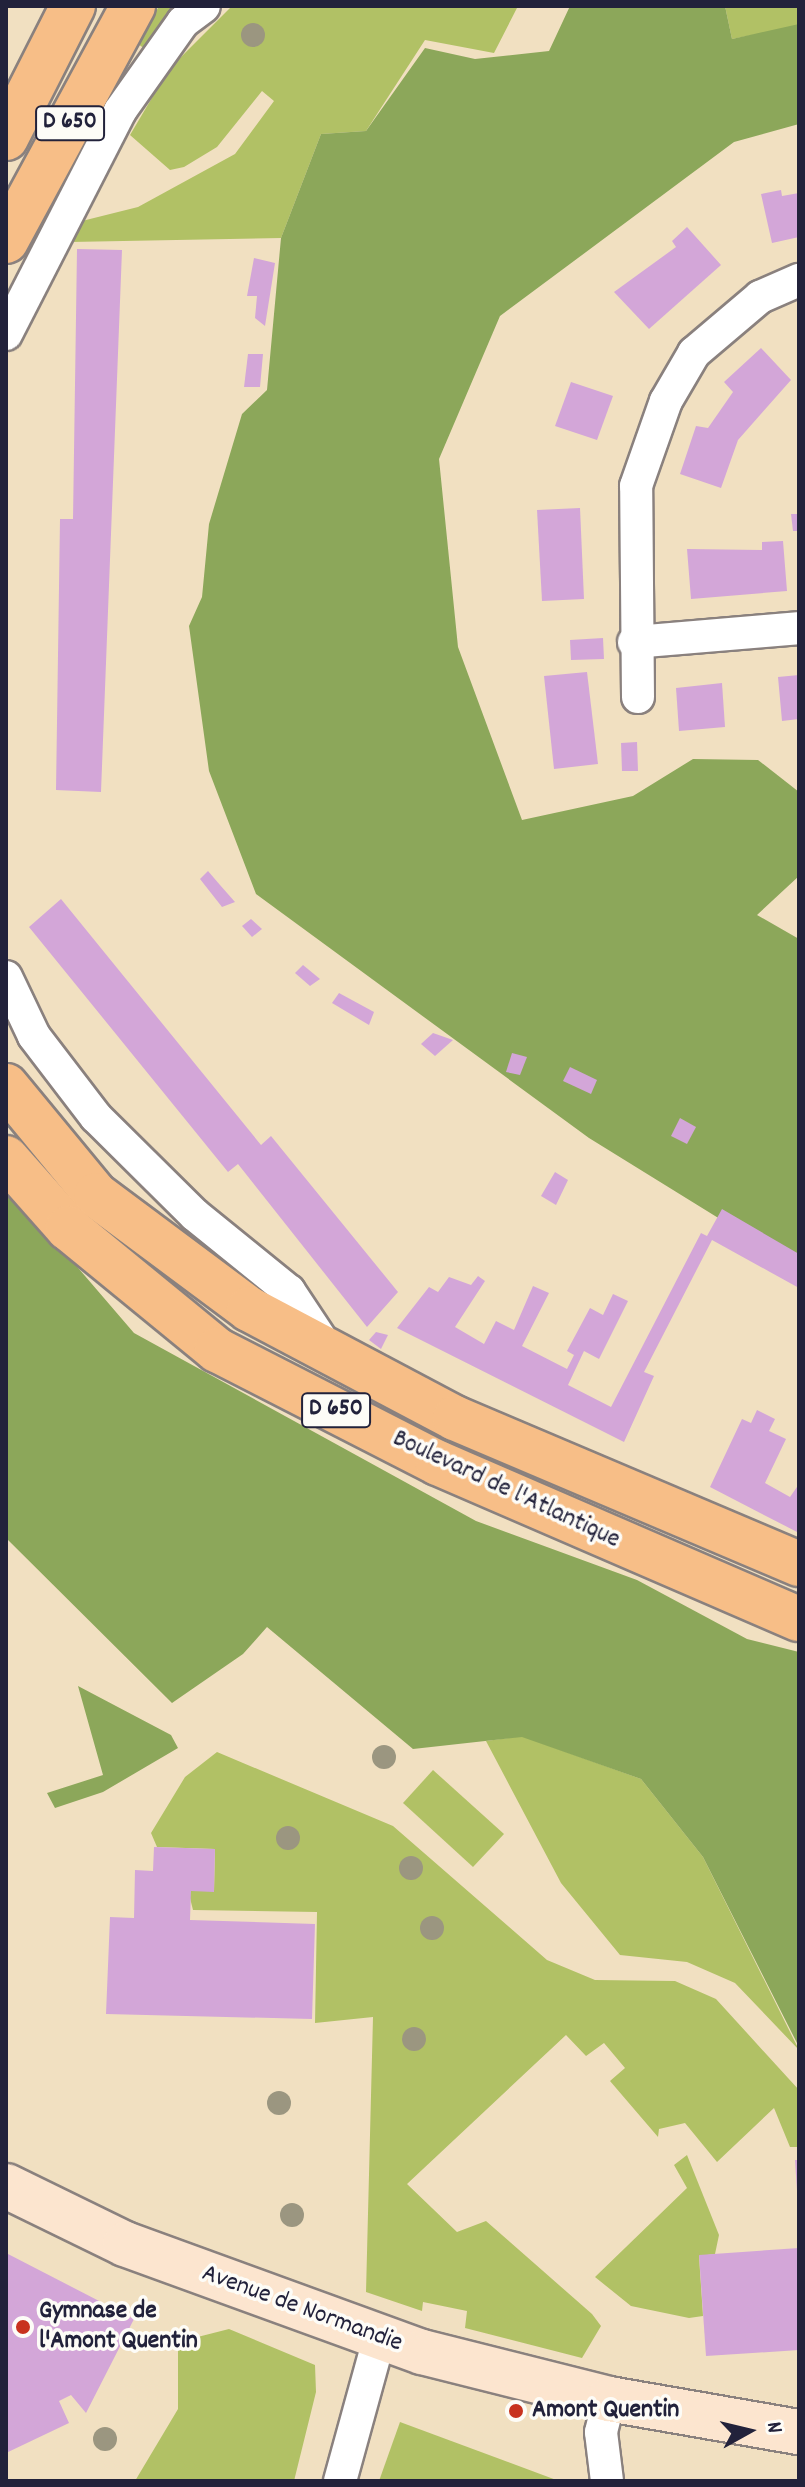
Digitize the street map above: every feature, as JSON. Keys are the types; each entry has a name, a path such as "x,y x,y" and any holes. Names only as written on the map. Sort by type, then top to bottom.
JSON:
{"main road":[{"name":"D 650","path":"6,138 73,6"},
{"name":"D 650","path":"6,241 133,6"},
{"name":"Boulevard de l'Atlantique","path":"6,1086 60,1160 138,1229 249,1309 326,1347 455,1418 799,1564"},
{"name":"Boulevard de l'Atlantique","path":"6,1158 68,1228 217,1350 438,1463 799,1619"},
{"name":"Avenue de Normandie","path":"6,2186 125,2244 379,2339 609,2399 799,2432"}],"street":[{"path":"6,334 120,111 183,22 204,6"},
{"path":"638,697 634,642 636,486 666,401 694,353 760,297 799,280"},
{"path":"634,642 799,628"},
{"name":"Boulevard de l'Atlantique","path":"6,977 34,1036 96,1117 195,1215 289,1291 326,1347"},
{"path":"340,2481 379,2339"},
{"path":"607,2481 601,2432 609,2399"}],"green space":[{"path":"159,6 180,6 145,49 138,44"},
{"path":"232,6 518,6 494,53 425,40 366,131 321,134 281,238 70,242 82,221 138,207 235,154 274,101 262,91 217,147 184,167 170,170 130,135 169,69"},
{"path":"570,6 725,6 732,39 799,24 799,124 734,142 500,316 439,459 458,647 522,820 633,796 693,759 758,760 799,792 799,876 757,915 799,939 799,1268 589,1138 256,894 209,771 189,626 202,597 209,524 242,414 267,390 281,238 321,134 366,131 425,48 475,59 549,51"},
{"path":"725,6 799,6 799,26 732,39"},
{"path":"6,1184 134,1333 476,1521 637,1580 747,1639 799,1652 799,2047 703,1857 641,1779 522,1737 413,1749 267,1627 243,1654 172,1703 6,1538"},
{"path":"78,1686 171,1735 178,1748 103,1792 55,1808 47,1793 103,1775"},
{"path":"522,1736 641,1779 703,1857 799,2050 735,1983 687,1962 620,1955 561,1883 486,1741"},
{"path":"217,1752 393,1826 547,1960 595,1980 675,1981 716,1999 799,2090 799,2147 790,2147 774,2108 717,2162 685,2123 659,2129 658,2137 610,2081 625,2068 604,2043 586,2056 566,2035 407,2184 457,2232 486,2221 592,2314 601,2326 582,2358 465,2328 467,2311 423,2302 422,2311 366,2292 373,2017 315,2023 317,1912 193,1910 188,1890 214,1891 215,1849 157,1847 151,1833 185,1777"},
{"path":"433,1770 504,1834 473,1867 403,1803"},
{"path":"687,2155 719,2235 715,2254 699,2256 703,2316 689,2318 631,2306 595,2277 687,2188 674,2165"},
{"path":"229,2329 315,2365 316,2392 294,2481 135,2481 178,2409 178,2342"},
{"path":"400,2422 559,2481 379,2481"}],"building":[{"path":"781,190 782,196 799,193 799,237 772,243 761,194"},
{"path":"687,227 721,265 649,329 614,292 676,247 672,241"},
{"path":"77,249 122,250 101,792 56,790 60,519 73,519"},
{"path":"254,258 275,263 265,326 255,318 257,296 247,296"},
{"path":"761,348 791,380 738,440 721,488 680,474 696,426 708,428 733,392 724,382"},
{"path":"248,354 263,354 260,387 244,387"},
{"path":"571,382 613,396 597,440 555,426"},
{"path":"580,508 584,599 542,601 537,510"},
{"path":"791,514 799,514 799,531 793,531"},
{"path":"783,541 787,591 691,599 687,549 762,550 762,542"},
{"path":"603,638 604,659 571,660 570,640"},
{"path":"587,672 598,764 554,769 544,676"},
{"path":"799,675 799,719 782,721 778,677"},
{"path":"722,683 725,727 679,731 676,688"},
{"path":"637,742 638,771 622,771 621,743"},
{"path":"208,871 235,902 222,907 200,879"},
{"path":"61,899 261,1145 271,1136 398,1292 367,1327 238,1164 228,1172 29,927"},
{"path":"251,919 262,929 252,937 242,926"},
{"path":"303,965 320,979 310,986 295,973"},
{"path":"339,993 374,1012 369,1025 332,1003"},
{"path":"433,1033 453,1040 435,1056 421,1044"},
{"path":"512,1053 527,1057 520,1075 506,1072"},
{"path":"570,1067 597,1080 591,1094 563,1081"},
{"path":"680,1118 696,1127 687,1144 671,1136"},
{"path":"555,1172 568,1180 556,1205 541,1196"},
{"path":"722,1209 799,1254 799,1288 712,1240 644,1372 654,1376 624,1442 397,1328 429,1287 438,1292 449,1277 471,1285 478,1276 485,1281 455,1327 484,1344 496,1321 514,1330 533,1286 549,1293 522,1346 567,1369 574,1355 567,1351 590,1308 603,1315 613,1294 628,1301 599,1359 584,1351 568,1385 611,1407 701,1233 707,1236"},
{"path":"376,1332 388,1335 381,1349 369,1340"},
{"path":"757,1410 775,1419 769,1431 786,1439 765,1483 790,1497 799,1484 799,1533 710,1487 742,1419 751,1423"},
{"path":"154,1847 215,1849 214,1892 191,1891 190,1920 315,1924 312,2019 106,2014 110,1917 134,1918 135,1870 153,1871"},
{"path":"795,2160 799,2160 799,2191 797,2191"},
{"path":"799,2248 799,2350 706,2356 699,2255"},
{"path":"8,2254 134,2319 86,2413 71,2395 59,2401 69,2423 6,2453"}],"place":[{"name":"Gymnase de l'Amont Quentin","path":"23,2327"},
{"name":"Amont Quentin","path":"516,2411"}]}
